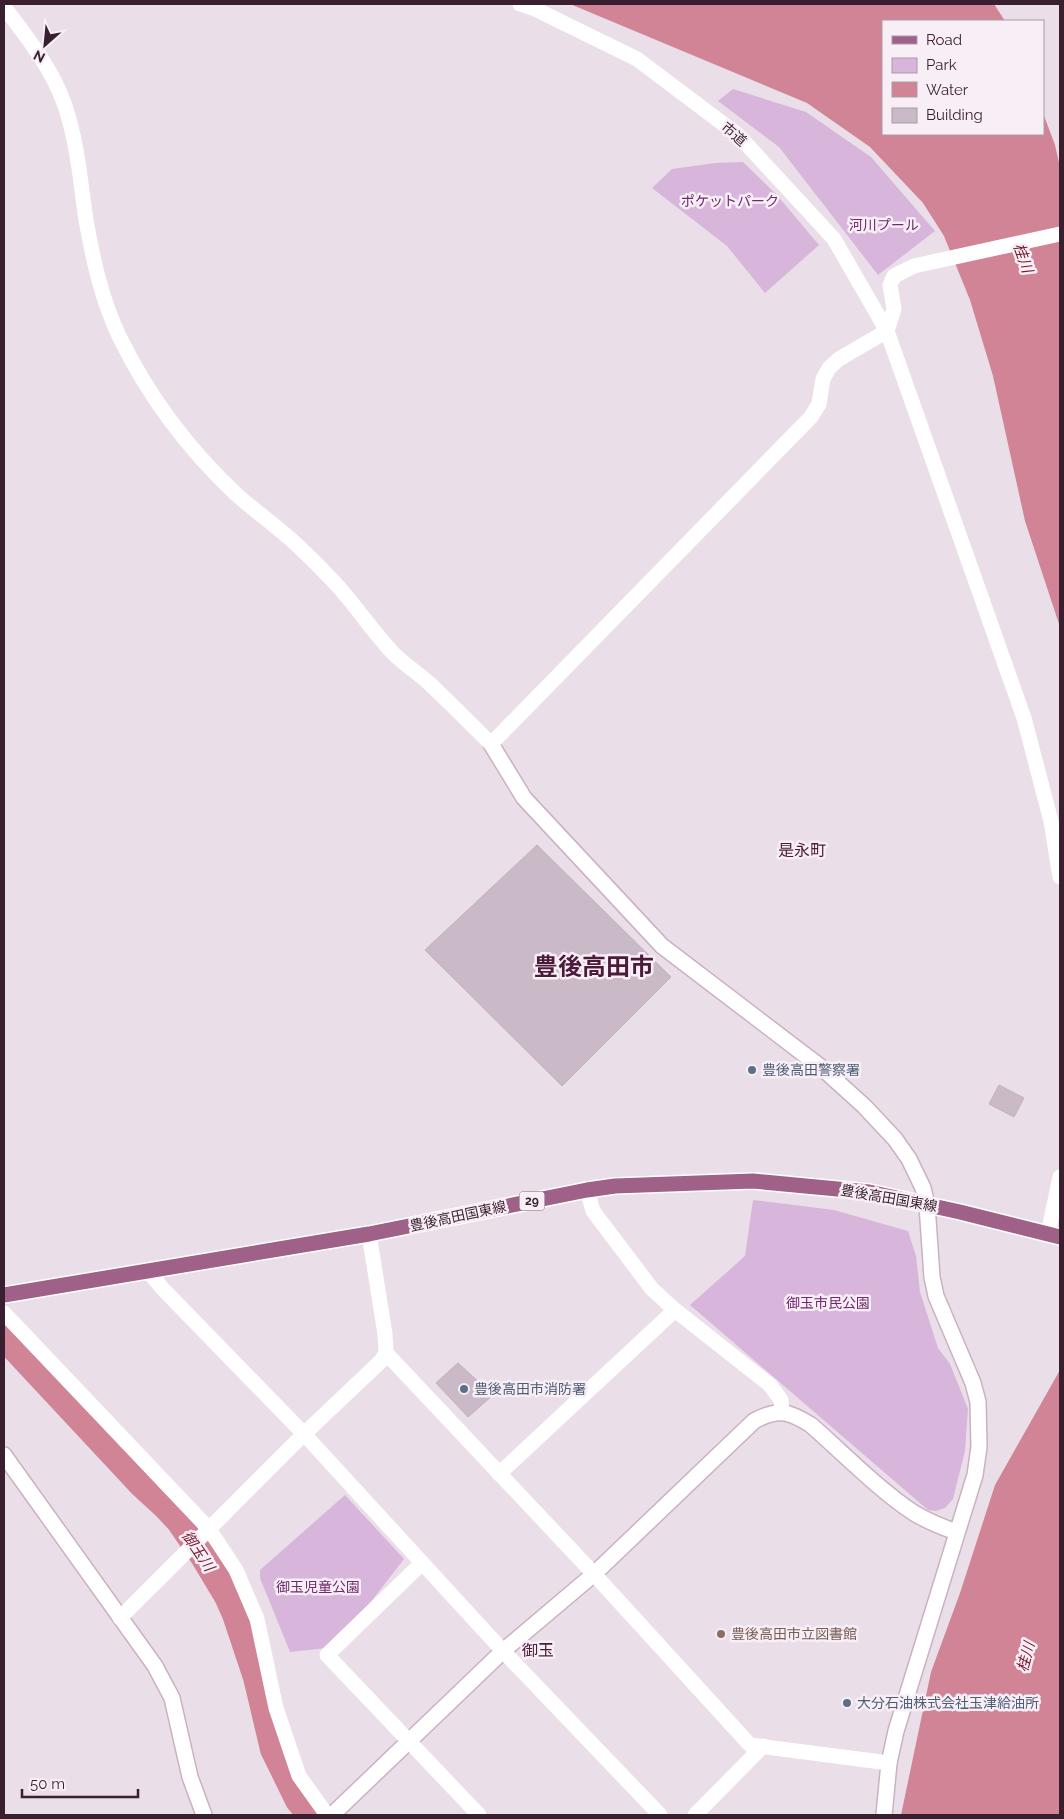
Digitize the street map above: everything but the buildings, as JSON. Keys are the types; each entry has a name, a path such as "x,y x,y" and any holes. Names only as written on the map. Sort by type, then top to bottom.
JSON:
{"main road":[{"name":"豊後高田国東線","path":"4,1295 369,1234 615,1186 753,1181 869,1192 1054,1236"}],"street":[{"name":"市道","path":"520,4 638,59 738,135 834,239 887,331 1024,718 1050,821 1060,877"},
{"path":"4,7 34,46 51,75 63,102 72,131 80,170 94,261 105,301 119,336 158,404 183,437 210,469 296,544 336,584 395,655 428,682 491,744 524,798 662,946 822,1068 864,1106 894,1139 909,1159 923,1188 928,1205 932,1277 936,1296 973,1383 978,1402 979,1447 975,1475 896,1731 884,1815"},
{"path":"491,744 811,417 819,404 823,379 829,368 839,359 887,331 894,309 890,284 894,276 914,266 1060,234"},
{"path":"1054,1236 1060,1177"},
{"path":"587,1190 593,1212 652,1289 675,1310 770,1384 781,1400 782,1412"},
{"path":"120,1618 304,1434 381,1361 386,1353 385,1334 369,1234"},
{"path":"150,1272 162,1288 304,1434 421,1564 660,1815"},
{"path":"498,1474 675,1310"},
{"path":"4,1313 209,1529 236,1570 256,1619 276,1708 299,1776 326,1815"},
{"path":"386,1353 594,1574 750,1745 890,1763"},
{"path":"332,1815 503,1651 594,1574 754,1421 764,1416 782,1412 791,1414 811,1425 896,1500 915,1514 934,1524 956,1532"},
{"path":"4,1454 155,1666 172,1698 190,1777 204,1815"},
{"path":"421,1564 327,1654 479,1815"},
{"path":"695,1815 764,1746"}],"green space":[{"name":"河川プール","path":"733,89 806,112 871,157 935,231 878,275 779,147 718,101"},
{"name":"ポケットパーク","path":"743,162 776,194 819,245 765,293 727,246 652,188 672,169 715,163"},
{"name":"御玉市民公園","path":"753,1200 834,1210 908,1231 916,1256 920,1292 938,1348 950,1364 968,1409 965,1451 953,1499 945,1508 936,1511 928,1510 690,1305 745,1256"},
{"name":"御玉児童公園","path":"345,1495 404,1559 336,1647 290,1652 260,1578 260,1570"}],"water":[{"name":"桂川","path":"570,4 994,4 1004,20 882,20 882,135 1044,135 1044,116 1055,145 1060,167 1060,627 1025,521 993,376 970,300 944,236 923,203 870,147 807,103"},
{"name":"桂川","path":"1060,1370 1060,1815 901,1815 931,1672 960,1593 995,1485"}],"waterway":[{"name":"御玉川","path":"4,1336 142,1484 180,1521 204,1556 228,1596 236,1614 257,1677 274,1749 299,1800 312,1815"}],"place":[{"name":"豊後高田警察署","path":"752,1070"},
{"name":"豊後高田市消防署","path":"464,1389"},
{"name":"豊後高田市立図書館","path":"721,1634"},
{"name":"大分石油株式会社玉津給油所","path":"847,1703"}],"district":[{"name":"是永町","path":"802,850"},
{"name":"豊後高田市","path":"594,967"},
{"name":"御玉","path":"538,1650"}]}
